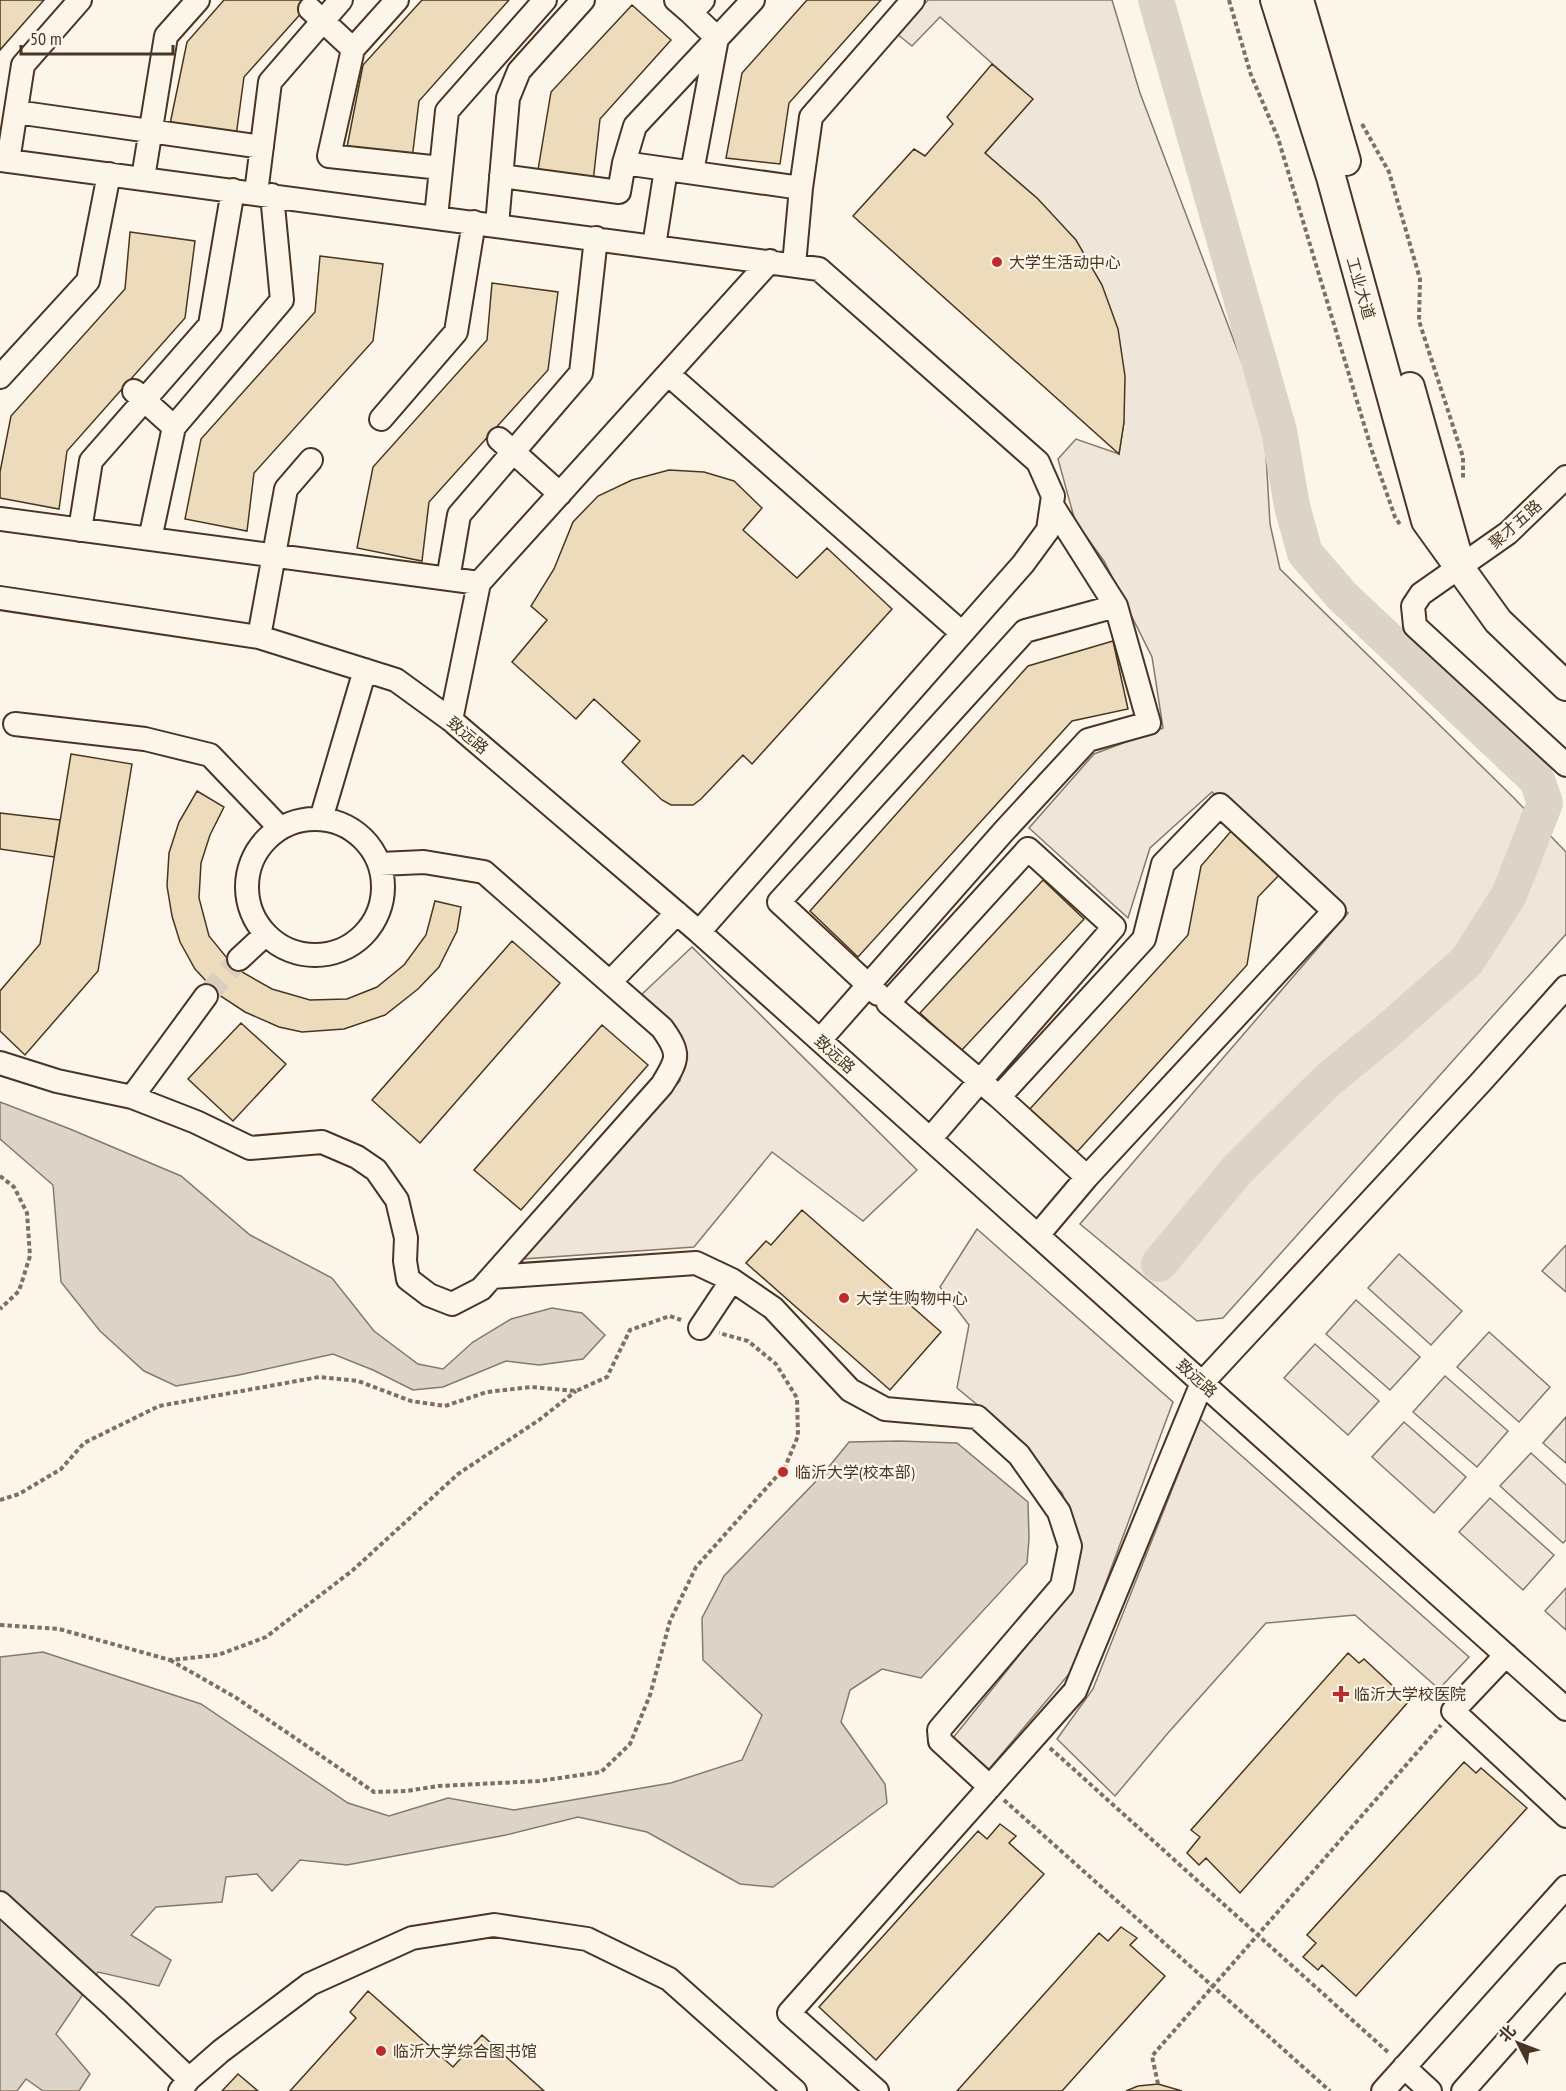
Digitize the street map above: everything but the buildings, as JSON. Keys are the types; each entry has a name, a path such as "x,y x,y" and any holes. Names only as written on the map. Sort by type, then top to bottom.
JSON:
{"main road":[{"name":"工业大道","path":"1275,0 1331,177 1426,521 1462,567 1498,621 1566,686"},
{"name":"工业大道","path":"1299,0 1462,567 1510,607 1566,661"}],"street":[{"path":"80,0 23,64 16,112 4,160 819,269 1038,462 1053,496 1048,530 1023,564 699,932"},
{"path":"143,178 166,36 198,0"},
{"path":"150,539 174,427 282,300 264,194 262,147 270,82 317,15 341,0"},
{"path":"397,0 353,50 329,156 441,168"},
{"path":"436,217 447,111 496,40 545,0"},
{"path":"496,225 508,98 519,71 583,0"},
{"path":"501,176 619,192 624,163 635,126 753,0"},
{"path":"794,265 801,188 811,117 913,0"},
{"path":"690,4 717,39 692,172"},
{"path":"317,15 353,50"},
{"path":"496,40 524,65"},
{"path":"16,112 262,147"},
{"path":"624,163 801,188"},
{"path":"654,246 666,169"},
{"path":"0,377 88,280 109,174"},
{"path":"80,530 90,461 139,395 210,325 233,190"},
{"path":"381,419 456,332 474,222"},
{"path":"448,579 459,515 506,446 581,373 597,238"},
{"path":"451,720 479,584 770,261"},
{"path":"668,374 962,633"},
{"path":"139,395 174,427"},
{"path":"506,446 560,494"},
{"path":"259,637 286,489 311,460"},
{"name":"聚才五路","path":"1566,477 1508,533 1421,594 1413,606 1415,626 1566,765"},
{"path":"820,1040 997,826 1088,740 1149,723 1116,606 1052,505"},
{"path":"0,519 479,584"},
{"name":"致远路","path":"0,598 259,637 396,680 451,720 699,932 1566,1709"},
{"path":"1087,1177 999,1097 888,1003 779,902 1025,631 1116,606"},
{"path":"321,819 365,670"},
{"path":"15,724 145,739 210,755 280,828"},
{"path":"999,1097 1144,939 1163,864 1220,805 1334,911 1087,1177 1038,1235"},
{"path":"309,818 321,819 334,821 353,829 370,845 380,864 384,884 380,910 370,927 353,943 340,950 308,955 290,950 266,934 250,909 247,887 250,866 261,845 280,828 293,822 309,818"},
{"path":"997,826 1028,849 1135,947"},
{"path":"888,1003 1028,849"},
{"path":"0,1062 57,1081 132,1097 196,1122 250,1148 322,1142 357,1157 376,1170 398,1200 406,1238 405,1262 408,1279 429,1295 452,1304 481,1289 662,1085 674,1065 675,1046 662,1028 484,872 424,862 380,864"},
{"path":"610,982 677,913"},
{"path":"930,1139 1114,927"},
{"path":"239,959 266,934"},
{"path":"877,2091 789,2013 1075,1691 1202,1383 1566,987"},
{"path":"132,1097 206,996"},
{"path":"492,1277 696,1263 732,1280 773,1308 850,1390 885,1409 977,1417 1019,1455 1059,1512 1070,1546 1062,1586 939,1730 940,1741 990,1787"},
{"path":"699,1328 732,1280"},
{"path":"1506,1655 1453,1711 1566,1816"},
{"path":"1383,2091 1566,1887"},
{"path":"0,1903 115,2008 184,2085 221,2051 310,1984 412,1938 494,1925 587,1939 669,1979 795,2091"},
{"path":"1463,2091 1566,1976"},
{"path":"1404,2067 1430,2091"}],"path":[{"path":"1229,0 1251,75 1278,138 1372,451 1395,517 1405,531"},
{"path":"1360,121 1389,172 1419,279 1419,321 1463,457 1463,490"},
{"path":"0,1176 14,1186 27,1214 30,1256 19,1291 0,1309"},
{"path":"0,1625 59,1629 170,1660 235,1697 374,1792 407,1791 438,1785 539,1781 601,1772 630,1744 650,1695 670,1621 696,1567 785,1467 798,1436 797,1398 777,1364 748,1341 699,1328 670,1316 630,1330 607,1377 576,1391 539,1420 458,1474 353,1570 266,1637 218,1655 170,1660"},
{"path":"0,1500 19,1494 61,1468 84,1443 159,1406 319,1377 358,1381 411,1401 445,1406 487,1392 531,1387 576,1391"},
{"path":"1158,2084 1152,2056 1453,1711"},
{"path":"1036,1735 1404,2067"},
{"path":"990,1787 1330,2091"}],"shaded area":[{"path":"928,0 1112,0 1140,93 1264,420 1270,524 1280,569 1513,797 1566,852 1566,934 1223,1318 1197,1321 1080,1224 1348,913 1212,792 1150,848 1128,918 1029,828 1094,754 1163,728 1152,657 1104,561 1075,521 1058,459 1076,439 1119,454 1124,422 1038,199 985,153 1032,99 940,17 912,46 897,34"},
{"path":"692,947 917,1170 863,1221 772,1152 694,1247 522,1259 680,1081 686,1053 680,1034 640,996"},
{"path":"0,1102 181,1176 250,1235 332,1278 374,1331 418,1364 443,1369 473,1342 511,1319 552,1308 582,1313 605,1335 583,1359 539,1365 506,1361 443,1387 413,1390 373,1370 333,1354 239,1375 176,1386 144,1371 100,1331 61,1282 53,1185 0,1139"},
{"path":"977,1229 1173,1402 1074,1668 989,1769 953,1738 1070,1592 1080,1541 1062,1493 1003,1426 957,1388 969,1325 940,1287"},
{"path":"1566,1245 1566,1292 1542,1271"},
{"path":"1399,1254 1462,1311 1431,1345 1368,1288"},
{"path":"1356,1300 1420,1357 1390,1390 1326,1334"},
{"path":"1489,1332 1550,1387 1519,1422 1457,1367"},
{"path":"1315,1344 1379,1401 1348,1435 1284,1378"},
{"path":"1445,1376 1508,1431 1477,1467 1413,1412"},
{"path":"1566,1417 1566,1463 1543,1443"},
{"path":"1200,1419 1469,1657 1439,1689 1355,1615 1266,1623 1115,1796 1057,1739 1093,1689"},
{"path":"1404,1422 1466,1477 1434,1513 1372,1457"},
{"path":"849,1442 957,1443 1028,1502 1027,1563 921,1678 882,1669 850,1690 841,1722 885,1784 887,1803 773,1887 740,1884 647,1832 578,1817 506,1835 347,1865 300,1860 272,1891 257,1874 226,1877 222,1902 156,1907 131,1935 171,1960 159,1986 98,1972 56,2034 90,2074 79,2091 43,2091 26,2079 17,2091 0,2091 0,1657 43,1652 201,1704 348,1803 389,1816 448,1798 514,1810 671,1783 742,1760 762,1715 703,1660 702,1618 724,1576 823,1474"},
{"path":"1531,1453 1566,1485 1566,1540 1563,1543 1500,1486"},
{"path":"1490,1498 1554,1555 1523,1590 1459,1532"},
{"path":"1566,1588 1566,1630 1545,1611"}],"waterway":[{"path":"1156,0 1279,431 1292,506 1305,553 1342,596 1537,780 1545,803 1509,895 1467,961 1328,1080 1237,1170 1159,1264"}],"tunnel":[{"path":"206,996 239,959"}],"place":[{"name":"大学生活动中心","path":"997,262"},
{"name":"大学生购物中心","path":"844,1298"},
{"name":"临沂大学(校本部)","path":"783,1472"},
{"name":"临沂大学校医院","path":"1341,1694"},
{"name":"临沂大学综合图书馆","path":"381,2051"}]}
